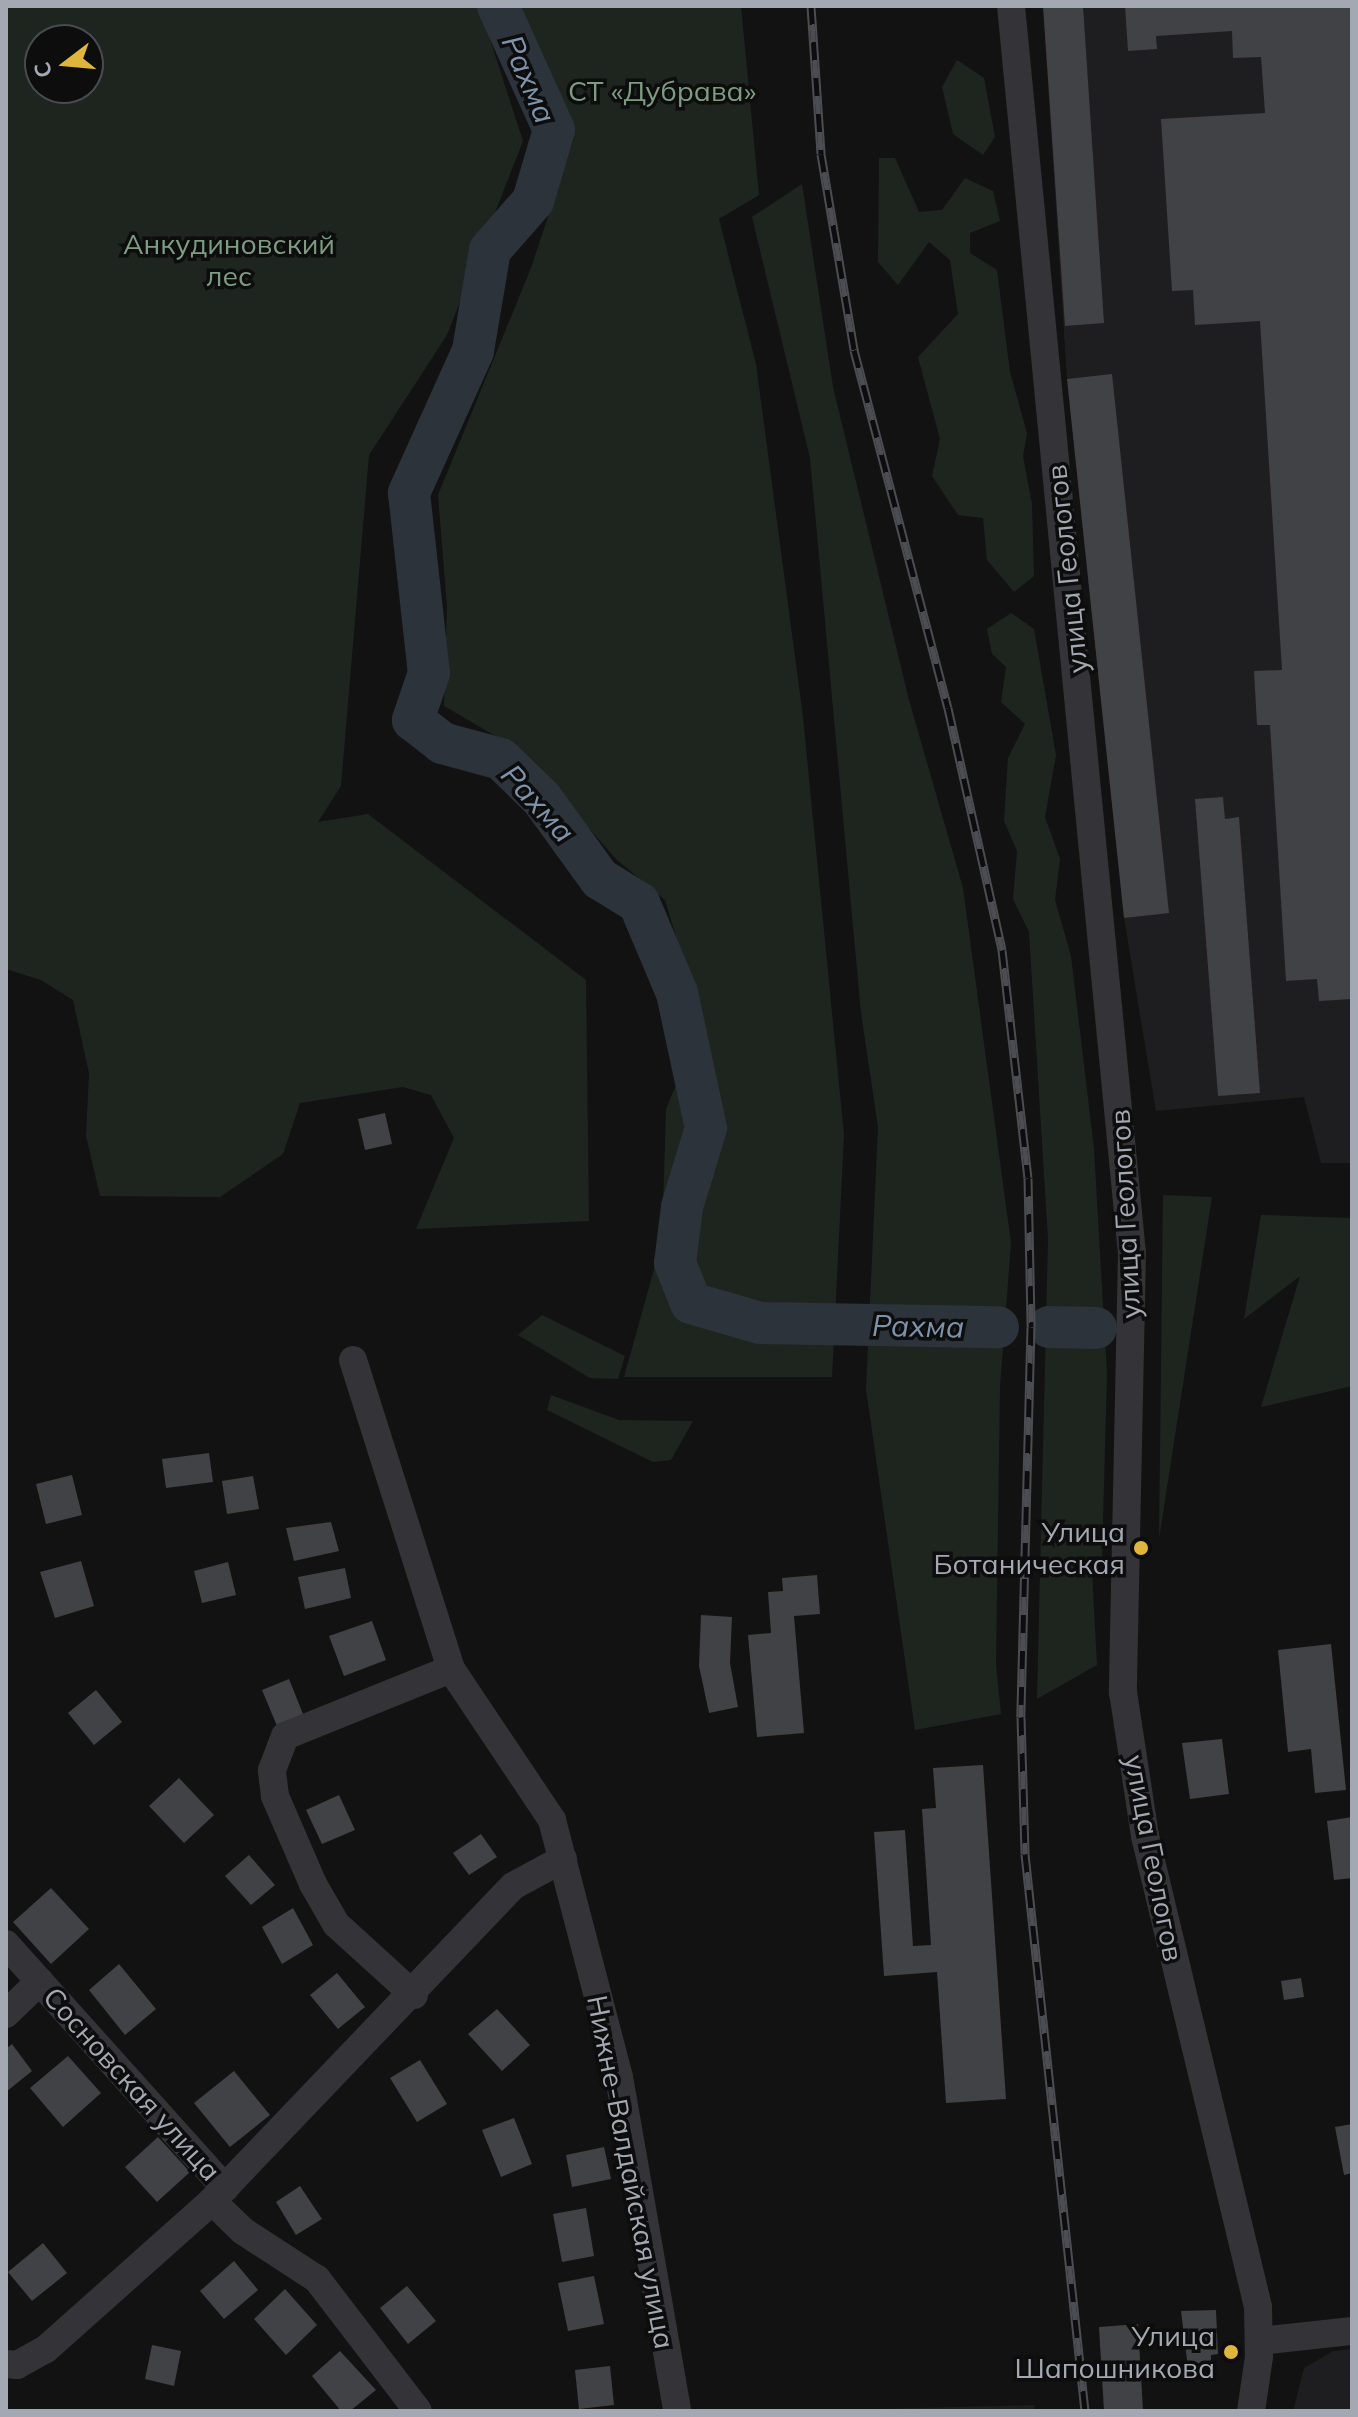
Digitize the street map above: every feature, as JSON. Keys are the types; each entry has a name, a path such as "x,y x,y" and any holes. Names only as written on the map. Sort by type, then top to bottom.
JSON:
{"street":[{"name":"улица Геологов","path":"1011,6 1131,1238 1123,1692 1145,1836 1249,2265 1260,2341 1251,2411"},
{"name":"Нижне-Валдайская улица","path":"353,1360 451,1669 552,1820 619,2077 677,2411"},
{"path":"414,1995 336,1924 313,1884 275,1796 272,1770 285,1736 451,1669"},
{"path":"6,2364 17,2365 46,2349 219,2194 414,1995 513,1886 563,1859"},
{"name":"Сосновская улица","path":"6,1944 219,2194 243,2231 317,2279 418,2411"},
{"path":"6,2014 40,1981"},
{"path":"1260,2341 1352,2331"}],"shaded area":[{"path":"1043,6 1352,6 1352,1163 1321,1163 1304,1097 1156,1111 1124,918 1067,379"},
{"path":"1352,2349 1352,2411 1293,2411 1304,2368 1333,2351"},
{"path":"1035,2405 1034,2411 833,2411 833,2410"}],"green space":[{"name":"Анкудиновский лес","path":"6,6 479,6 523,141 447,335 369,455 341,786 318,822 368,814 586,980 589,1221 416,1229 454,1138 431,1095 403,1087 300,1103 283,1154 220,1197 100,1196 86,1136 89,1073 73,1000 41,980 6,969"},
{"name":"СТ «Дубрава»","path":"518,6 741,6 759,195 719,219 756,364 803,717 844,1135 832,1377 624,1377 662,1241 666,1109 702,1023 665,900 616,859 521,751 444,706 447,606 438,495 531,268 574,138"},
{"path":"957,60 984,78 995,137 983,155 953,134 942,87"},
{"path":"879,158 895,158 919,212 942,210 965,178 993,191 1000,221 970,233 970,253 997,270 1010,372 1027,433 1023,456 1032,504 1034,576 1014,592 987,560 983,518 958,515 932,476 940,439 918,357 958,314 950,260 929,242 898,285 878,262"},
{"path":"802,184 833,387 909,700 963,888 1011,1243 1000,1387 996,1664 1001,1714 915,1730 866,1389 878,1127 861,1013 810,458 752,217"},
{"path":"1011,613 1034,629 1056,755 1045,817 1060,859 1055,900 1071,956 1094,1149 1107,1374 1102,1557 1092,1571 1097,1665 1037,1699 1048,1239 1029,932 1013,899 1017,851 1004,821 1008,758 1025,724 1001,702 1006,667 992,654 987,629"},
{"path":"1163,1195 1212,1197 1159,1539"},
{"path":"1261,1215 1352,1218 1352,1386 1261,1407 1300,1276 1244,1319"},
{"path":"542,1315 625,1356 618,1379 590,1378 518,1335"},
{"path":"551,1395 619,1420 693,1421 671,1460 653,1462 547,1410"}],"building":[{"path":"1043,6 1083,6 1104,323 1065,326"},
{"path":"1125,6 1352,6 1352,999 1319,1001 1317,979 1286,981 1270,725 1257,725 1254,671 1282,670 1260,321 1195,325 1193,290 1172,291 1161,119 1265,113 1261,57 1233,58 1232,31 1156,36 1157,49 1128,51"},
{"path":"1112,374 1169,913 1124,918 1067,379"},
{"path":"1223,797 1225,819 1239,817 1260,1093 1218,1096 1195,799"},
{"path":"385,1113 392,1144 365,1150 358,1119"},
{"path":"209,1453 213,1482 166,1488 162,1459"},
{"path":"72,1475 82,1515 46,1524 36,1484"},
{"path":"253,1476 259,1509 227,1514 222,1481"},
{"path":"331,1522 339,1551 294,1561 286,1528"},
{"path":"81,1561 94,1606 55,1618 40,1572"},
{"path":"228,1562 236,1595 202,1603 194,1571"},
{"path":"345,1568 351,1598 305,1609 298,1577"},
{"path":"817,1575 820,1614 794,1616 804,1733 757,1737 748,1635 771,1633 768,1592 783,1591 782,1578"},
{"path":"701,1615 732,1617 730,1663 738,1707 709,1713 699,1666"},
{"path":"372,1621 386,1660 344,1676 329,1636"},
{"path":"1331,1644 1346,1790 1315,1793 1311,1749 1288,1752 1278,1650"},
{"path":"289,1679 303,1714 277,1726 262,1690"},
{"path":"96,1690 122,1722 94,1745 68,1713"},
{"path":"1222,1739 1229,1794 1190,1799 1182,1743"},
{"path":"983,1765 1006,2099 946,2103 937,1972 884,1976 874,1832 905,1830 913,1946 931,1945 922,1809 936,1808 933,1768"},
{"path":"179,1778 214,1815 184,1843 149,1806"},
{"path":"339,1795 355,1830 322,1844 306,1810"},
{"path":"1352,1817 1352,1878 1334,1880 1327,1821"},
{"path":"481,1834 497,1857 469,1875 453,1853"},
{"path":"249,1855 275,1885 251,1905 225,1876"},
{"path":"51,1888 89,1929 51,1964 13,1922"},
{"path":"293,1908 313,1945 282,1964 262,1927"},
{"path":"119,1964 156,2009 125,2035 89,1990"},
{"path":"337,1973 365,2007 338,2029 310,1995"},
{"path":"1301,1978 1304,1997 1284,2000 1281,1981"},
{"path":"497,2009 530,2045 502,2071 468,2034"},
{"path":"12,2044 32,2071 6,2092 6,2049"},
{"path":"68,2056 101,2093 63,2127 30,2088"},
{"path":"420,2060 447,2104 417,2122 390,2078"},
{"path":"234,2071 270,2115 230,2147 194,2103"},
{"path":"514,2118 532,2164 501,2177 482,2130"},
{"path":"1352,2124 1352,2173 1344,2175 1335,2127"},
{"path":"158,2137 190,2172 157,2202 125,2167"},
{"path":"604,2147 611,2179 572,2187 566,2155"},
{"path":"300,2186 322,2219 296,2235 276,2202"},
{"path":"586,2208 594,2256 562,2262 553,2214"},
{"path":"43,2243 67,2273 32,2301 8,2272"},
{"path":"234,2261 258,2290 224,2319 200,2291"},
{"path":"594,2276 604,2324 568,2331 558,2283"},
{"path":"407,2286 436,2321 408,2344 380,2308"},
{"path":"285,2289 317,2325 286,2355 254,2319"},
{"path":"1216,2310 1218,2354 1211,2355 1211,2367 1188,2368 1181,2311"},
{"path":"1138,2324 1143,2411 1104,2411 1099,2327"},
{"path":"152,2345 181,2351 174,2386 145,2379"},
{"path":"340,2351 376,2390 350,2411 341,2411 312,2376"},
{"path":"610,2366 614,2405 579,2409 575,2370"}],"waterway":[{"name":"Рахма","path":"498,6 554,130 533,201 490,250 473,351 409,493 429,673 413,720 442,743 501,759 542,799 600,879 639,903 677,993 706,1128 682,1207 675,1263 691,1303 760,1323 998,1327"},
{"name":"Рахма","path":"1049,1327 1096,1328"}],"railway":[{"path":"811,6 821,154 854,350 948,708 1002,950 1028,1178 1031,1327 1021,1717 1025,1854 1085,2411"}],"place":[{"name":"Улица Ботаническая","path":"1141,1548"},
{"name":"Улица Шапошникова","path":"1231,2352"}]}
